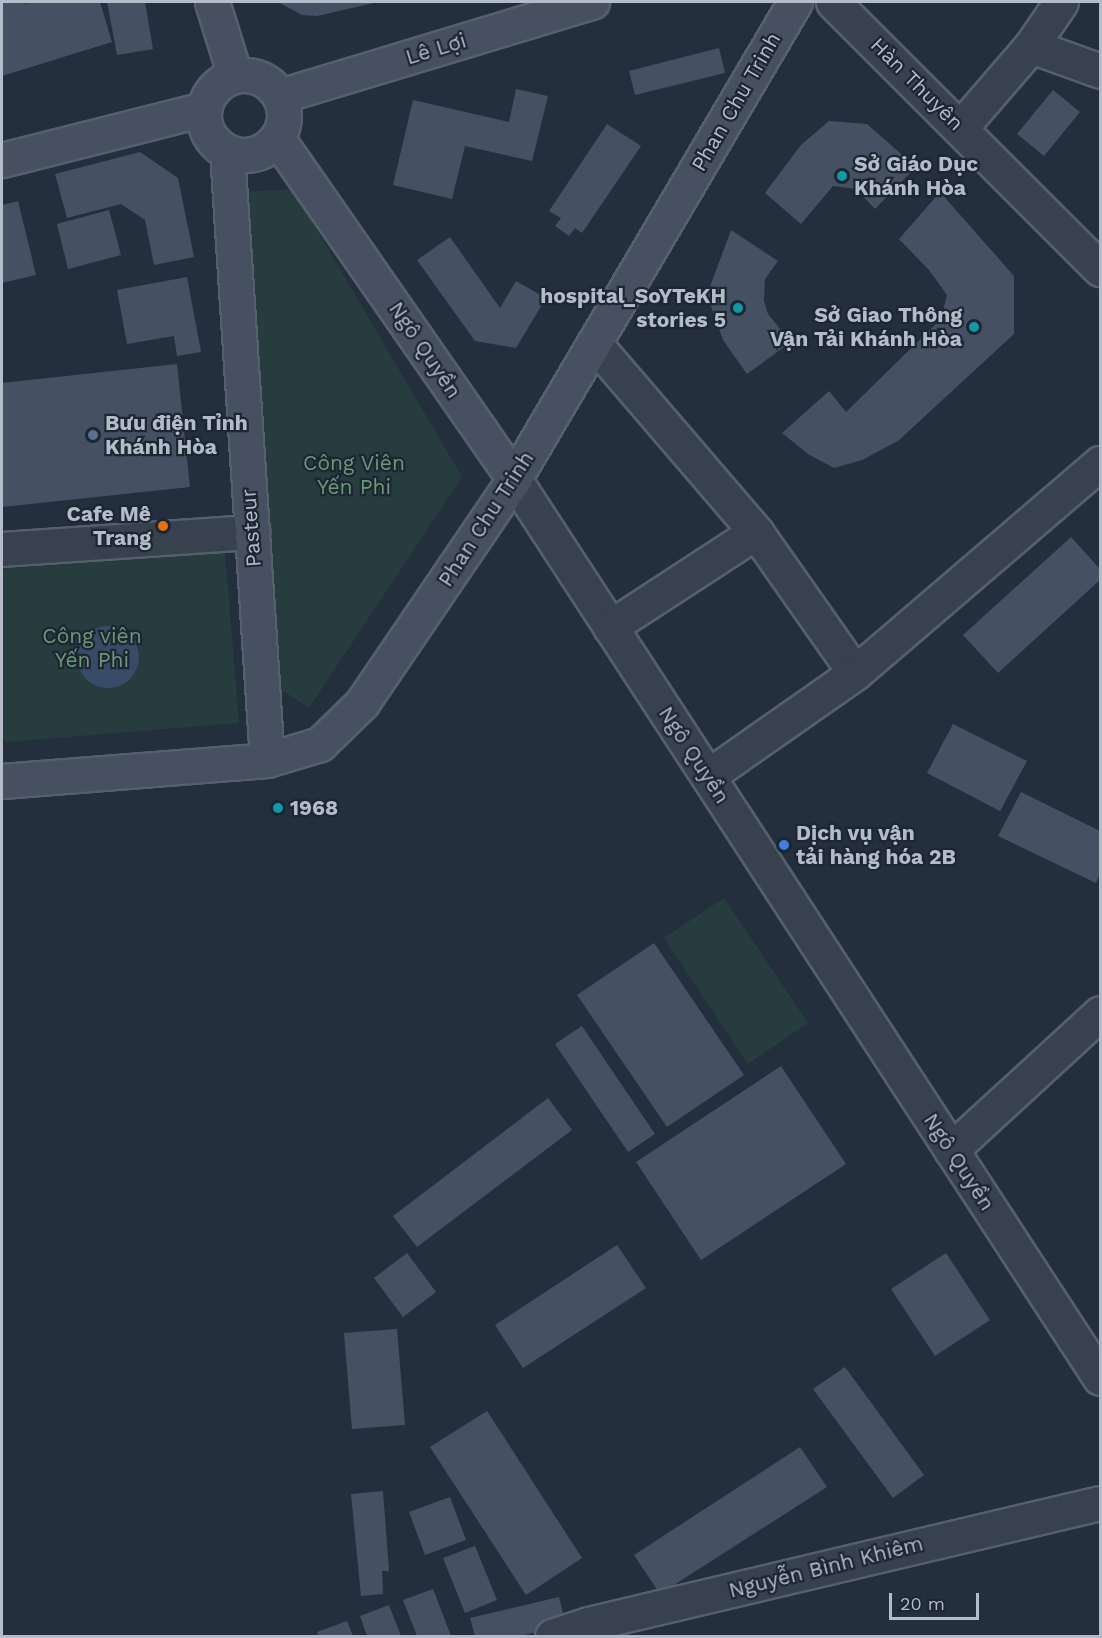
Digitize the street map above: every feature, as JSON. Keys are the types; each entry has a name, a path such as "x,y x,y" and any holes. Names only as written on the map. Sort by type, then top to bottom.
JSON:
{"street":[{"path":"212,2 235,76"},
{"name":"Lê Lợi","path":"280,96 592,2"},
{"name":"Phan Chu Trinh","path":"2,781 267,760 320,744 362,702 514,479 795,2"},
{"name":"Hàn Thuyên","path":"833,2 1101,269"},
{"path":"961,127 1031,46 1060,2"},
{"path":"1031,46 1101,71"},
{"path":"235,76 261,78 280,96 284,122 277,138 260,152 247,156 227,152 212,141 205,129 204,109 212,90 235,76"},
{"path":"2,160 204,109"},
{"name":"Ngô Quyền","path":"277,138 514,479 1101,1378"},
{"name":"Pasteur","path":"227,152 267,760"},
{"path":"594,343 756,532 855,673"},
{"path":"708,776 855,673 1101,463"},
{"path":"2,549 252,532"},
{"path":"610,627 756,532"},
{"path":"951,1150 1101,1013"},
{"name":"Nguyễn Bình Khiêm","path":"552,1636 600,1622 1101,1503"}],"green space":[{"name":"Công Viên Yến Phi","path":"293,189 462,477 309,708 280,689 243,192"},
{"name":"Công viên Yến Phi","path":"225,552 239,723 6,742 2,738 2,569"},
{"path":"724,898 808,1023 748,1064 664,938"}],"water":[{"path":"102,626 114,626 130,635 137,645 139,657 137,669 130,679 114,688 102,688 91,683 82,674 77,663 77,651 82,640 91,631"}],"building":[{"path":"2,2 24,2 25,4 100,2 112,42 2,76"},
{"path":"107,2 145,2 153,49 117,55"},
{"path":"278,2 374,3 317,16 302,15"},
{"path":"719,48 725,73 635,95 629,71"},
{"path":"516,89 548,96 532,161 465,146 452,199 393,185 413,100 509,122"},
{"path":"1053,90 1080,112 1044,156 1017,134"},
{"name":"Sở Giáo Dục Khánh Hòa","path":"829,121 867,124 916,167 875,209 856,189 833,186 801,224 765,193 801,145"},
{"path":"607,124 641,146 582,233 575,228 569,236 555,226 561,218 549,211"},
{"path":"140,152 178,178 194,257 154,265 145,220 121,204 67,218 55,174"},
{"name":"Sở Giao Thông Vận Tải Khánh Hòa","path":"940,192 1014,276 1014,334 898,441 862,460 834,468 808,454 782,433 829,391 846,412 941,319 947,295 929,270 899,239"},
{"path":"18,201 36,275 2,283 2,205"},
{"path":"109,210 121,255 68,269 57,224"},
{"name":"hospital_SoYTeKH stories 5","path":"731,230 778,261 765,279 764,301 768,314 791,342 747,374 723,340 707,295"},
{"path":"450,237 500,308 516,281 546,298 516,348 475,341 417,260"},
{"path":"187,277 201,352 177,356 174,336 127,344 117,290"},
{"name":"Bưu điện Tỉnh Khánh Hòa","path":"177,364 190,487 2,507 2,383"},
{"path":"1071,537 1100,569 1100,580 998,673 963,635"},
{"path":"953,724 1027,761 1000,811 927,773"},
{"path":"1021,792 1100,831 1100,874 1096,883 998,836"},
{"path":"654,943 744,1075 667,1127 577,995"},
{"path":"582,1026 655,1134 628,1152 555,1044"},
{"path":"781,1066 846,1164 701,1260 636,1162"},
{"path":"548,1098 572,1130 417,1247 393,1216"},
{"path":"617,1245 646,1288 523,1368 495,1325"},
{"path":"407,1253 436,1292 403,1317 374,1278"},
{"path":"946,1253 990,1320 935,1356 891,1289"},
{"path":"397,1329 405,1425 352,1429 344,1333"},
{"path":"845,1367 924,1475 893,1498 813,1389"},
{"path":"487,1411 582,1558 526,1595 430,1447"},
{"path":"800,1447 827,1487 660,1594 634,1555"},
{"path":"383,1491 389,1571 382,1571 383,1594 361,1596 351,1494"},
{"path":"450,1497 466,1540 425,1555 409,1512"},
{"path":"475,1546 497,1600 465,1613 443,1558"},
{"path":"433,1589 451,1636 417,1636 403,1600"},
{"path":"559,1597 566,1625 520,1636 475,1636 470,1618"},
{"path":"389,1605 401,1636 367,1636 360,1616"},
{"path":"347,1621 353,1636 318,1636 317,1632"}],"place":[{"name":"Sở Giáo Dục Khánh Hòa","path":"842,176"},
{"name":"hospital_SoYTeKH stories 5","path":"738,308"},
{"name":"Sở Giao Thông Vận Tải Khánh Hòa","path":"974,327"},
{"name":"Bưu điện Tỉnh Khánh Hòa","path":"93,435"},
{"name":"Cafe Mê Trang","path":"163,526"},
{"name":"1968","path":"278,808"},
{"name":"Dịch vụ vận tải hàng hóa 2B","path":"784,845"}]}
